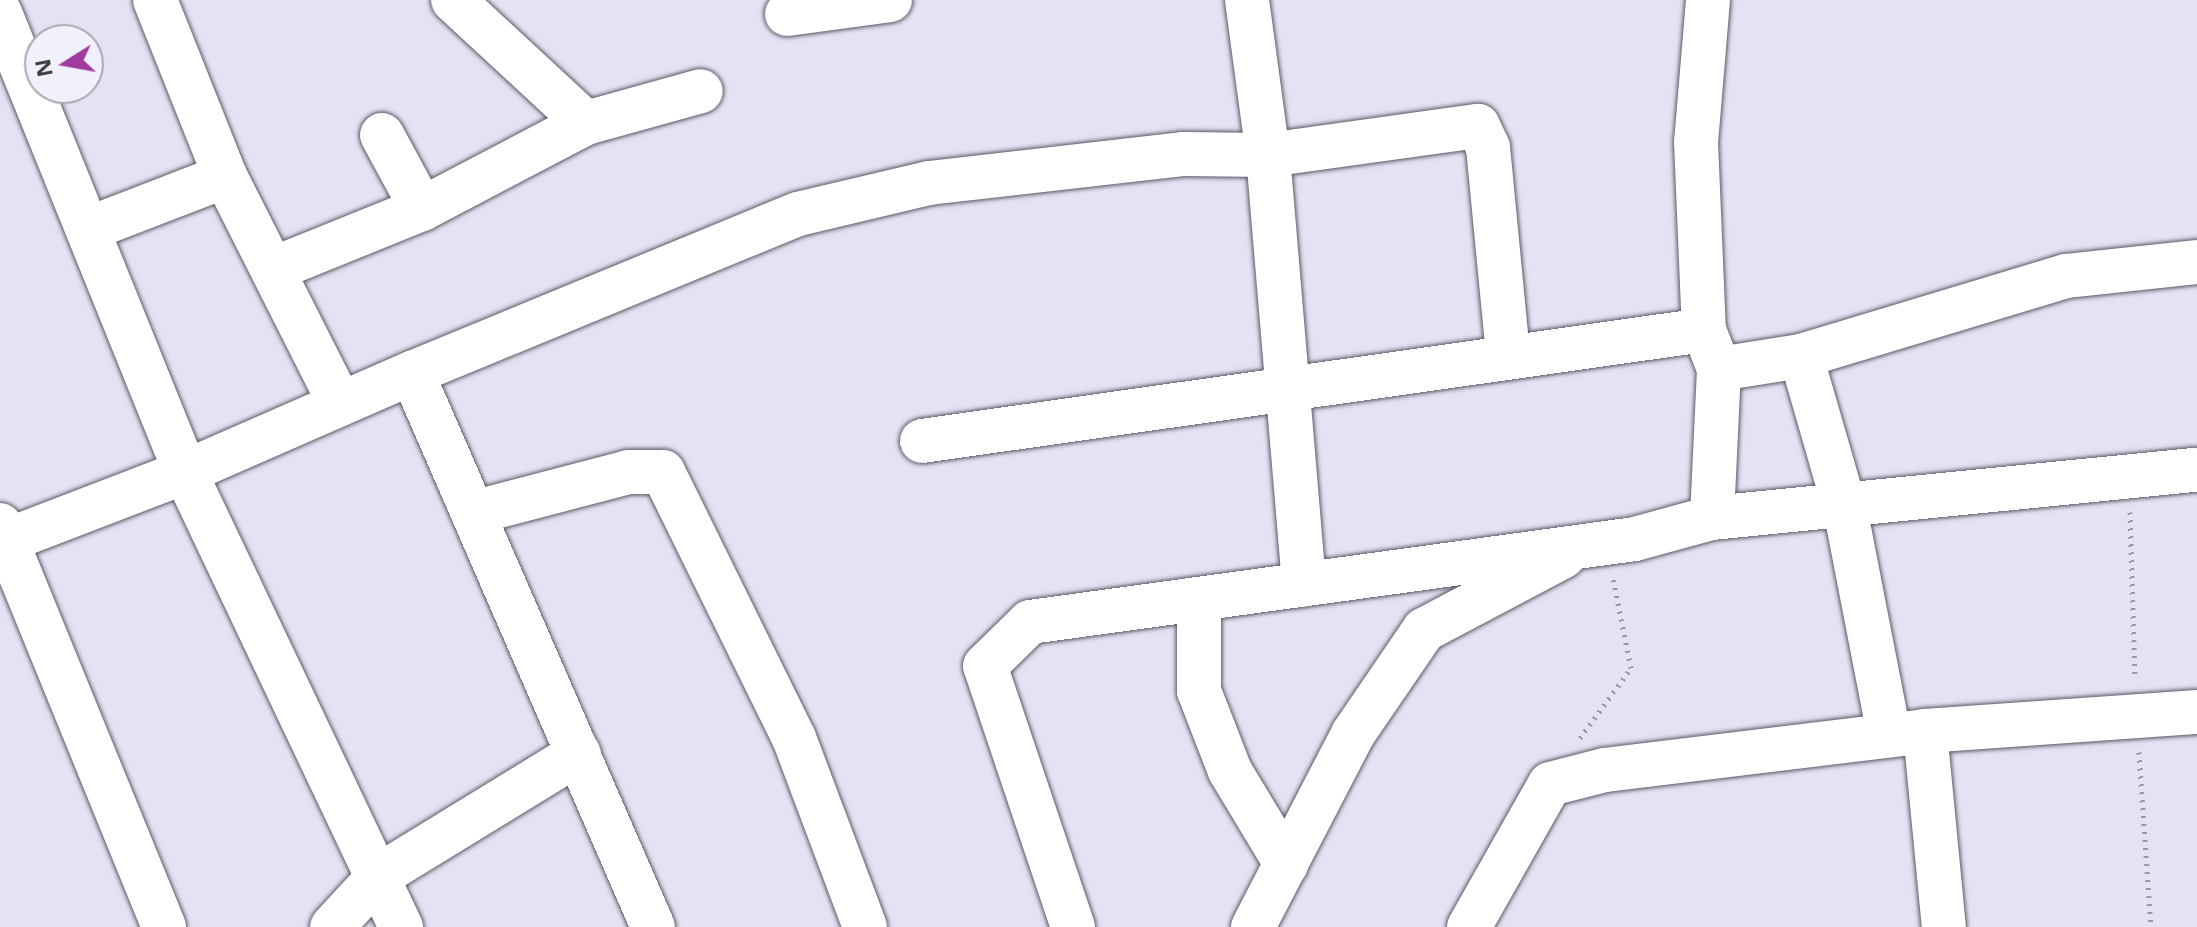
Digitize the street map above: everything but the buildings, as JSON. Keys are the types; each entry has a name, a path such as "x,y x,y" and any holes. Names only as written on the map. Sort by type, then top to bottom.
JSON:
{"street":[{"path":"155,0 225,176 276,268 340,404"},
{"path":"453,0 586,123"},
{"path":"787,14 890,0"},
{"path":"1247,0 1268,155 1283,389 1304,584"},
{"path":"1708,0 1696,142 1712,350 1712,518"},
{"path":"0,13 185,472 380,875 401,927"},
{"path":"276,268 422,209 586,123 701,91"},
{"path":"164,927 2,536 185,472 412,373 798,214 929,183 1184,154 1268,155 1478,126 1488,147 1508,355"},
{"path":"382,135 422,209"},
{"path":"88,229 225,176"},
{"path":"922,441 1508,355 1712,350 1801,356 2066,276 2197,262"},
{"path":"1801,356 1907,733 1944,927"},
{"path":"412,373 476,512 653,927"},
{"path":"1073,927 985,666 1030,622 1592,545 1712,518 1845,508 2197,470"},
{"path":"476,512 628,472 663,472 794,738 865,927"},
{"path":"1253,927 1353,734 1424,630 1592,545"},
{"path":"1199,600 1199,691 1230,771 1286,864"},
{"path":"1469,927 1550,784 1605,770 1907,733 2197,712"},
{"path":"332,927 380,875 579,753"}],"path":[{"path":"1550,784 1631,668 1592,545"}]}
